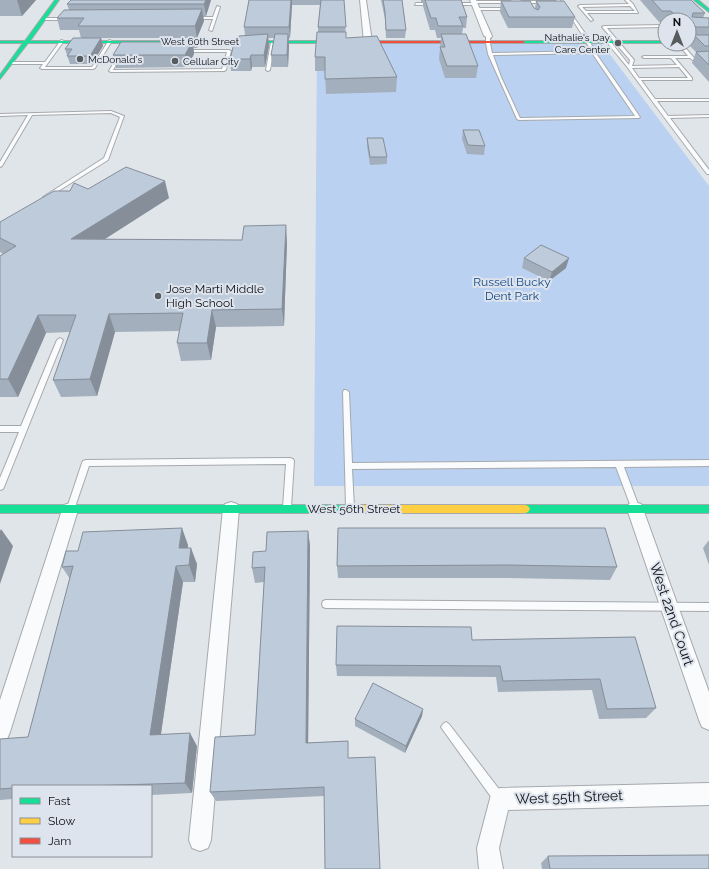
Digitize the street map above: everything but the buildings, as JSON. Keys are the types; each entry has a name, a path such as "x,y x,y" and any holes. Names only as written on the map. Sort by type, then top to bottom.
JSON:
{"street":[{"path":"0,78 57,0"},
{"path":"363,0 368,39"},
{"path":"696,0 709,11"},
{"path":"475,4 488,39"},
{"name":"West 60th Street","path":"0,36 62,41 110,41 126,43 273,42 368,39"},
{"path":"235,42 258,36"},
{"name":"West 60th Street","path":"0,42 29,39 258,36 368,39 609,39 657,36"},
{"path":"697,36 709,36"},
{"name":"West 60th Street","path":"609,39 618,42 657,42"},
{"path":"697,42 709,42"},
{"name":"West 56th Street","path":"0,509 709,509"},
{"name":"West 22nd Court","path":"635,509 709,720"},
{"path":"0,732 70,510"},
{"path":"200,840 231,510"},
{"name":"West 55th Street","path":"491,869 488,848 500,799 709,794"}],"lane":[{"path":"446,4 522,1 559,2 558,0"},
{"path":"585,12 637,12 627,0"},
{"path":"416,4 438,4"},
{"path":"475,4 516,9"},
{"path":"591,20 580,6 632,5"},
{"path":"211,30 218,7"},
{"path":"488,39 490,54 519,119 638,117 593,52 567,9"},
{"path":"191,18 214,18"},
{"path":"43,19 74,19"},
{"path":"657,26 604,27 616,54 630,67 709,173"},
{"path":"62,41 42,68 93,68 110,41"},
{"path":"268,70 273,42"},
{"path":"618,42 632,60 630,67"},
{"path":"122,51 111,71 224,70 229,51 183,51"},
{"path":"490,54 593,52"},
{"path":"687,52 694,60 709,60"},
{"path":"644,57 691,56"},
{"path":"638,79 691,79 672,57"},
{"path":"11,63 46,63"},
{"path":"630,67 680,66"},
{"path":"654,100 709,100"},
{"path":"0,115 111,112 119,114 122,118 106,159 40,200"},
{"path":"0,166 31,114"},
{"path":"666,117 709,116"},
{"path":"0,487 60,340"},
{"path":"346,392 350,510"},
{"path":"0,429 24,429"},
{"path":"70,510 86,463 290,461 287,510"},
{"path":"348,466 709,463"},
{"path":"619,464 635,509"},
{"path":"326,604 709,607"},
{"path":"446,726 500,799"}],"green space":[{"name":"Russell Bucky Dent Park","path":"599,40 709,186 709,486 314,486 317,42"}],"traffic: fast":[{"path":"0,78 57,0"},
{"path":"696,0 709,11"},
{"path":"0,42 363,42"},
{"path":"523,42 657,42"},
{"path":"0,509 348,509"},
{"path":"525,509 709,509"}],"traffic: slow":[{"path":"348,509 525,509"}],"traffic: jam":[{"path":"363,42 523,42"},
{"path":"697,42 709,42"}],"place":[{"name":"Nathalie's Day Care Center","path":"618,43"},
{"name":"McDonald's","path":"80,59"},
{"name":"Cellular City","path":"175,61"},
{"name":"Jose Marti Middle High School","path":"158,296"}]}
